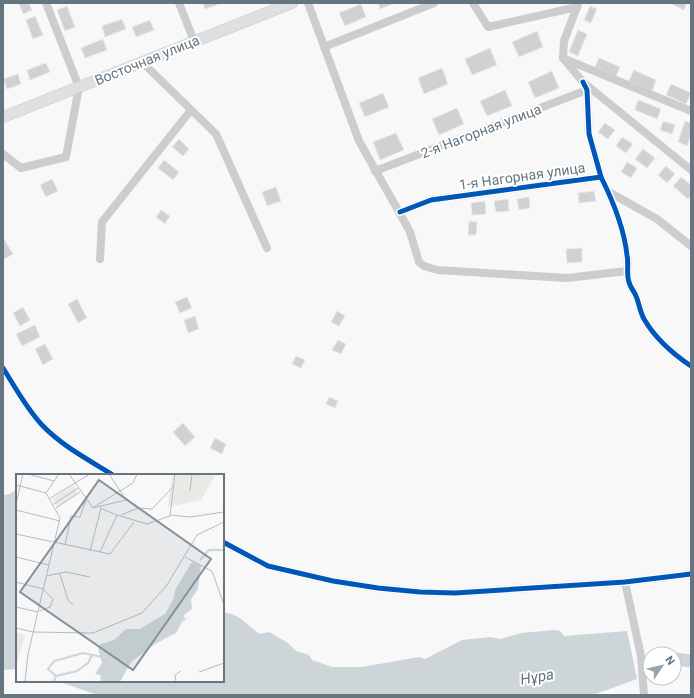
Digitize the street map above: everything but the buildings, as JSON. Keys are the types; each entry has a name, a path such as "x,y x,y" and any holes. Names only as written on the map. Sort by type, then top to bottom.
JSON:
{"main road":[{"name":"Восточная улица","path":"3,117 292,3"}],"street":[{"path":"3,154 21,168 66,157 79,87 46,3"},
{"path":"179,3 194,41"},
{"path":"308,3 359,141 410,232 419,262 424,266 437,270 567,278 627,271"},
{"path":"324,47 434,3"},
{"path":"473,3 488,27 578,5"},
{"path":"578,5 564,41 563,58 583,82 691,170"},
{"path":"563,58 691,111"},
{"path":"142,62 216,134 267,248"},
{"name":"1-я Нагорная улица","path":"400,212 431,200 601,177 589,134 587,90 583,82"},
{"name":"2-я Нагорная улица","path":"375,171 587,90"},
{"path":"100,259 102,222 191,110"},
{"path":"601,177 609,192 622,231 628,256 627,271 629,284 636,296 643,317 651,330 670,350 691,366"},
{"path":"609,192 657,219 691,246"},
{"path":"3,368 27,406 42,425 63,444 111,474"},
{"path":"224,543 268,566 333,581 385,589 420,592 455,593 625,582 691,574"},
{"path":"625,582 641,656 644,695"}],"water":[{"path":"16,490 16,669 3,670 3,495 10,494"},
{"path":"224,612 235,615 260,634 269,632 288,643 296,651 309,655 312,660 332,667 362,667 419,657 425,659 462,640 491,637 500,639 521,633 555,630 560,631 564,636 627,631 637,679 593,695 97,695 61,682 224,682"}],"waterway":[{"name":"Нұра","path":"682,660 691,661"}],"cycle path":[{"path":"400,212 431,200 601,177 589,134 587,90 583,82"},
{"path":"601,177 614,205 621,225 628,258 628,279 643,316 648,326 659,339 671,351 691,366"},
{"path":"3,368 26,405 50,433 58,440 111,474"},
{"path":"224,543 268,566 333,581 378,588 420,592 455,593 625,582 691,574"}]}
